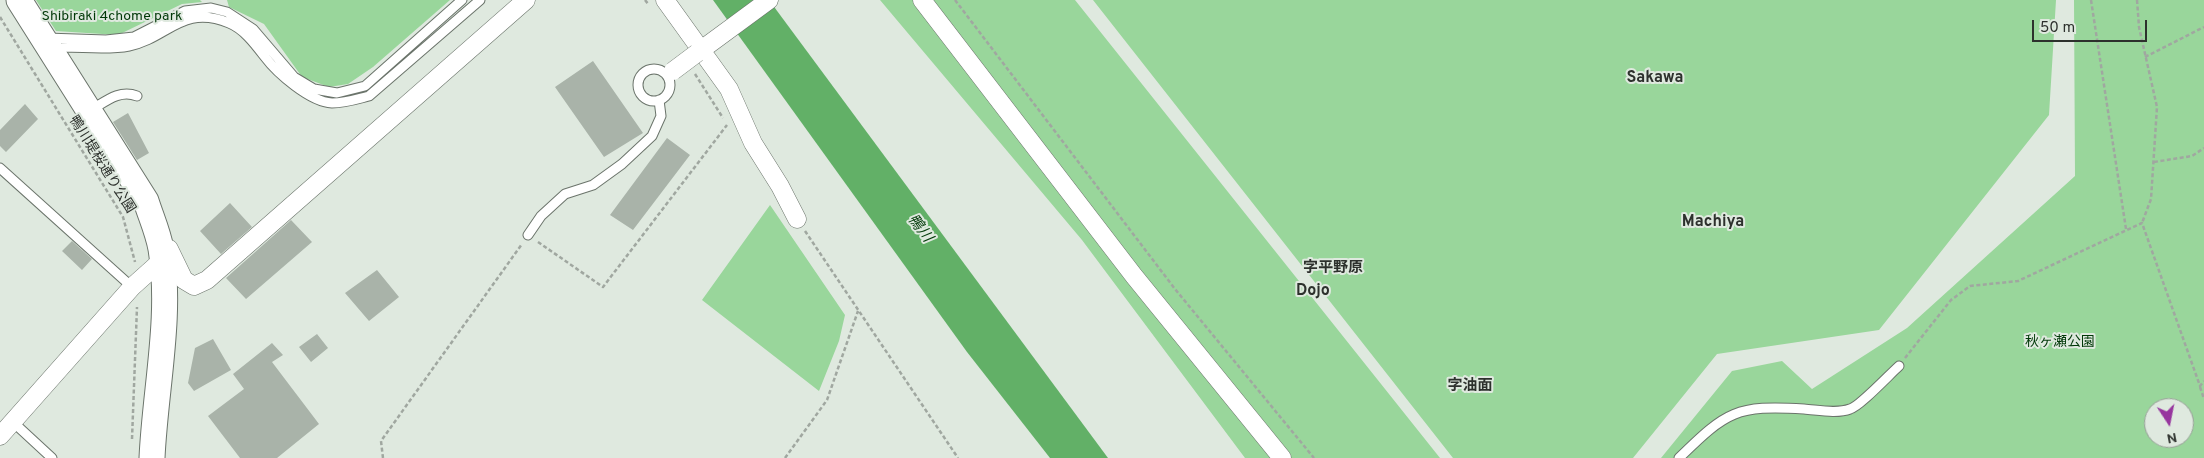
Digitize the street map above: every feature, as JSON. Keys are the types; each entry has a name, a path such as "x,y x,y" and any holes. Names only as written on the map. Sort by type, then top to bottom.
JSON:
{"street":[{"path":"20,0 146,201 161,255 164,301 152,458"},
{"path":"0,436 161,255 169,249 184,280 194,286 207,280 526,0"},
{"path":"665,0 729,89 753,143 780,186 797,219"},
{"path":"670,73 769,0"},
{"path":"922,0 1134,276 1282,458"}],"lane":[{"path":"49,47 134,37 185,11 211,8 227,12 253,29 294,77 314,89 336,93 364,86 462,0"},
{"path":"49,47 130,46 179,22 200,17 229,23 244,32 276,72 298,88 330,103 348,102 369,96 480,0"},
{"path":"647,71 670,73 669,90 659,100 644,97 639,89 640,79 647,71"},
{"path":"89,111 118,94 127,92 137,96"},
{"path":"528,235 541,216 565,194 593,185 622,164 652,136 661,116 659,100"},
{"path":"0,168 135,284"},
{"path":"1679,458 1713,424 1730,414 1772,407 1831,411 1852,409 1899,366"},
{"path":"13,422 52,458"}],"path":[{"path":"954,0 1175,288 1314,458"},
{"path":"2092,0 2126,229"},
{"path":"1899,366 1951,300 1970,286 2018,281 2142,222 2152,199 2157,107 2138,27 2137,0"},
{"name":"鴨川堤桜通り公園","path":"0,17 123,217 132,243 135,284 132,439"},
{"path":"2145,57 2204,26"},
{"path":"383,458 381,441 528,235 603,287 727,125"},
{"path":"2154,162 2192,156 2204,148"},
{"path":"2142,222 2204,399"},
{"path":"785,458 827,400 859,310"},
{"path":"2200,386 2204,381"}],"green space":[{"name":"Shibiraki 4chome park","path":"36,0 200,0 202,2 182,4 118,35 56,31"},
{"path":"227,0 450,0 373,67 348,84 329,87 302,77 264,24 229,7"},
{"path":"880,0 1075,0 1440,458 1245,458 1082,240"},
{"path":"1093,0 2056,0 2049,115 1879,330 1717,354 1633,458 1453,458"},
{"name":"秋ヶ瀬公園","path":"2074,0 2204,0 2204,458 1661,458 1732,371 1782,361 1812,389 1907,328 2075,176"},
{"path":"770,205 845,315 839,341 819,391 702,300"}],"water":[{"name":"鴨川","path":"713,0 769,0 1108,458 1050,458 967,352"}],"building":[{"path":"593,61 643,133 604,157 555,87"},
{"path":"25,104 38,119 6,152 0,146 0,130"},
{"path":"128,113 149,153 137,160 113,122"},
{"path":"667,138 690,155 633,230 610,215"},
{"path":"230,203 252,227 221,254 200,231"},
{"path":"291,220 312,242 246,299 226,278"},
{"path":"72,241 92,259 82,270 62,251"},
{"path":"377,270 399,297 369,321 345,293"},
{"path":"317,334 328,348 311,362 299,347"},
{"path":"213,339 231,370 194,391 188,383 195,348"},
{"path":"272,343 283,355 272,362 319,424 277,458 240,458 208,416 244,389 233,374"}],"district":[{"name":"Sakawa","path":"1655,79"},
{"name":"Machiya","path":"1713,223"},
{"name":"字平野原","path":"1333,269"},
{"name":"Dojo","path":"1313,292"},
{"name":"字油面","path":"1470,387"}]}
